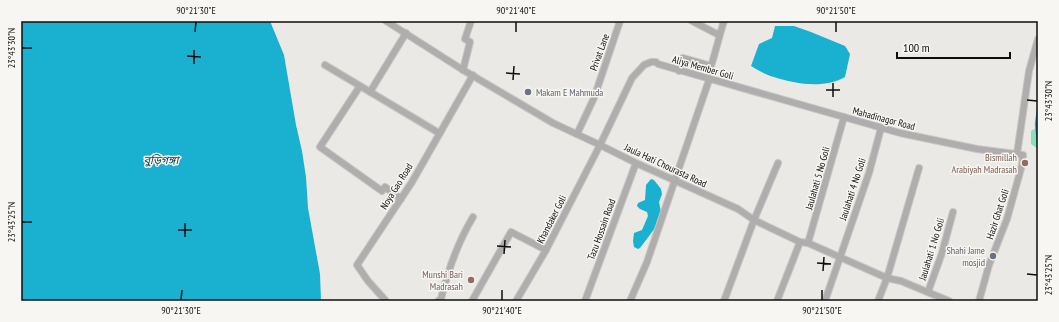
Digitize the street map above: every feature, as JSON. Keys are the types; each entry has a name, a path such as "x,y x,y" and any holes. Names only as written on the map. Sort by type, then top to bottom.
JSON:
{"street":[{"name":"Jaula Hati Chourasta Road","path":"386,21 463,70 524,106 577,134 636,163 738,209 754,220 800,242 808,243 887,278 901,281 949,301"},
{"path":"463,70 470,42 465,39 471,21"},
{"name":"Privat Lane","path":"577,134 594,98 620,21"},
{"path":"692,21 719,35"},
{"path":"679,71 683,58 712,66 719,35 724,21"},
{"path":"370,92 406,33"},
{"name":"Hazir Ghat Goli","path":"978,301 989,265 1007,219 1022,165 1020,155 1029,71 1038,39"},
{"name":"Khandaker Goli","path":"516,301 546,250 600,145 632,78 644,65 651,62 656,62 658,64"},
{"name":"Aliya Member Goli","path":"658,64 709,80 742,88"},
{"path":"325,65 439,133"},
{"name":"Noya Gao Road","path":"386,301 368,281 357,265 401,198 472,75"},
{"path":"630,301 647,262 709,80"},
{"path":"360,86 320,147 382,191 385,187 401,198"},
{"name":"Mahadinagor Road","path":"742,88 782,98 881,128 931,140 1020,155"},
{"name":"Jaulahati 5 No Goli","path":"808,243 844,118"},
{"name":"Jaulahati 4 No Goli","path":"825,301 869,173 881,128"},
{"name":"Tazu Hossain Road","path":"585,301 636,163"},
{"path":"724,301 754,220 778,163"},
{"path":"878,301 887,278 919,168"},
{"name":"Jaulahati 1 No Goli","path":"928,292 942,253 953,212"},
{"path":"438,301 441,299 447,276 464,233 473,217"},
{"path":"472,301 511,232 546,250"},
{"path":"778,301 800,242"}],"green space":[{"path":"1038,127 1038,149 1031,144 1031,131"}],"water":[{"name":"বুড়িগঙ্গা","path":"21,21 270,21 284,55 302,151 306,177 308,208 320,274 321,301 21,301"},
{"path":"775,26 794,26 845,46 850,54 845,77 837,81 819,84 791,82 771,76 751,66 759,44 772,38"},
{"path":"651,179 654,180 661,189 662,194 659,202 661,212 655,228 638,249 634,247 634,233 642,230 648,216 647,212 637,206 638,203 645,200 646,185"}],"waterway":[{"path":"1038,110 1036,124 1038,142"}],"place":[{"name":"Makam E Mahmuda","path":"528,92"},
{"name":"Bismillah Arabiyah Madrasah","path":"1025,163"},
{"name":"Shahi Jame mosjid","path":"993,256"},
{"name":"Munshi Bari Madrasah","path":"471,280"}]}
